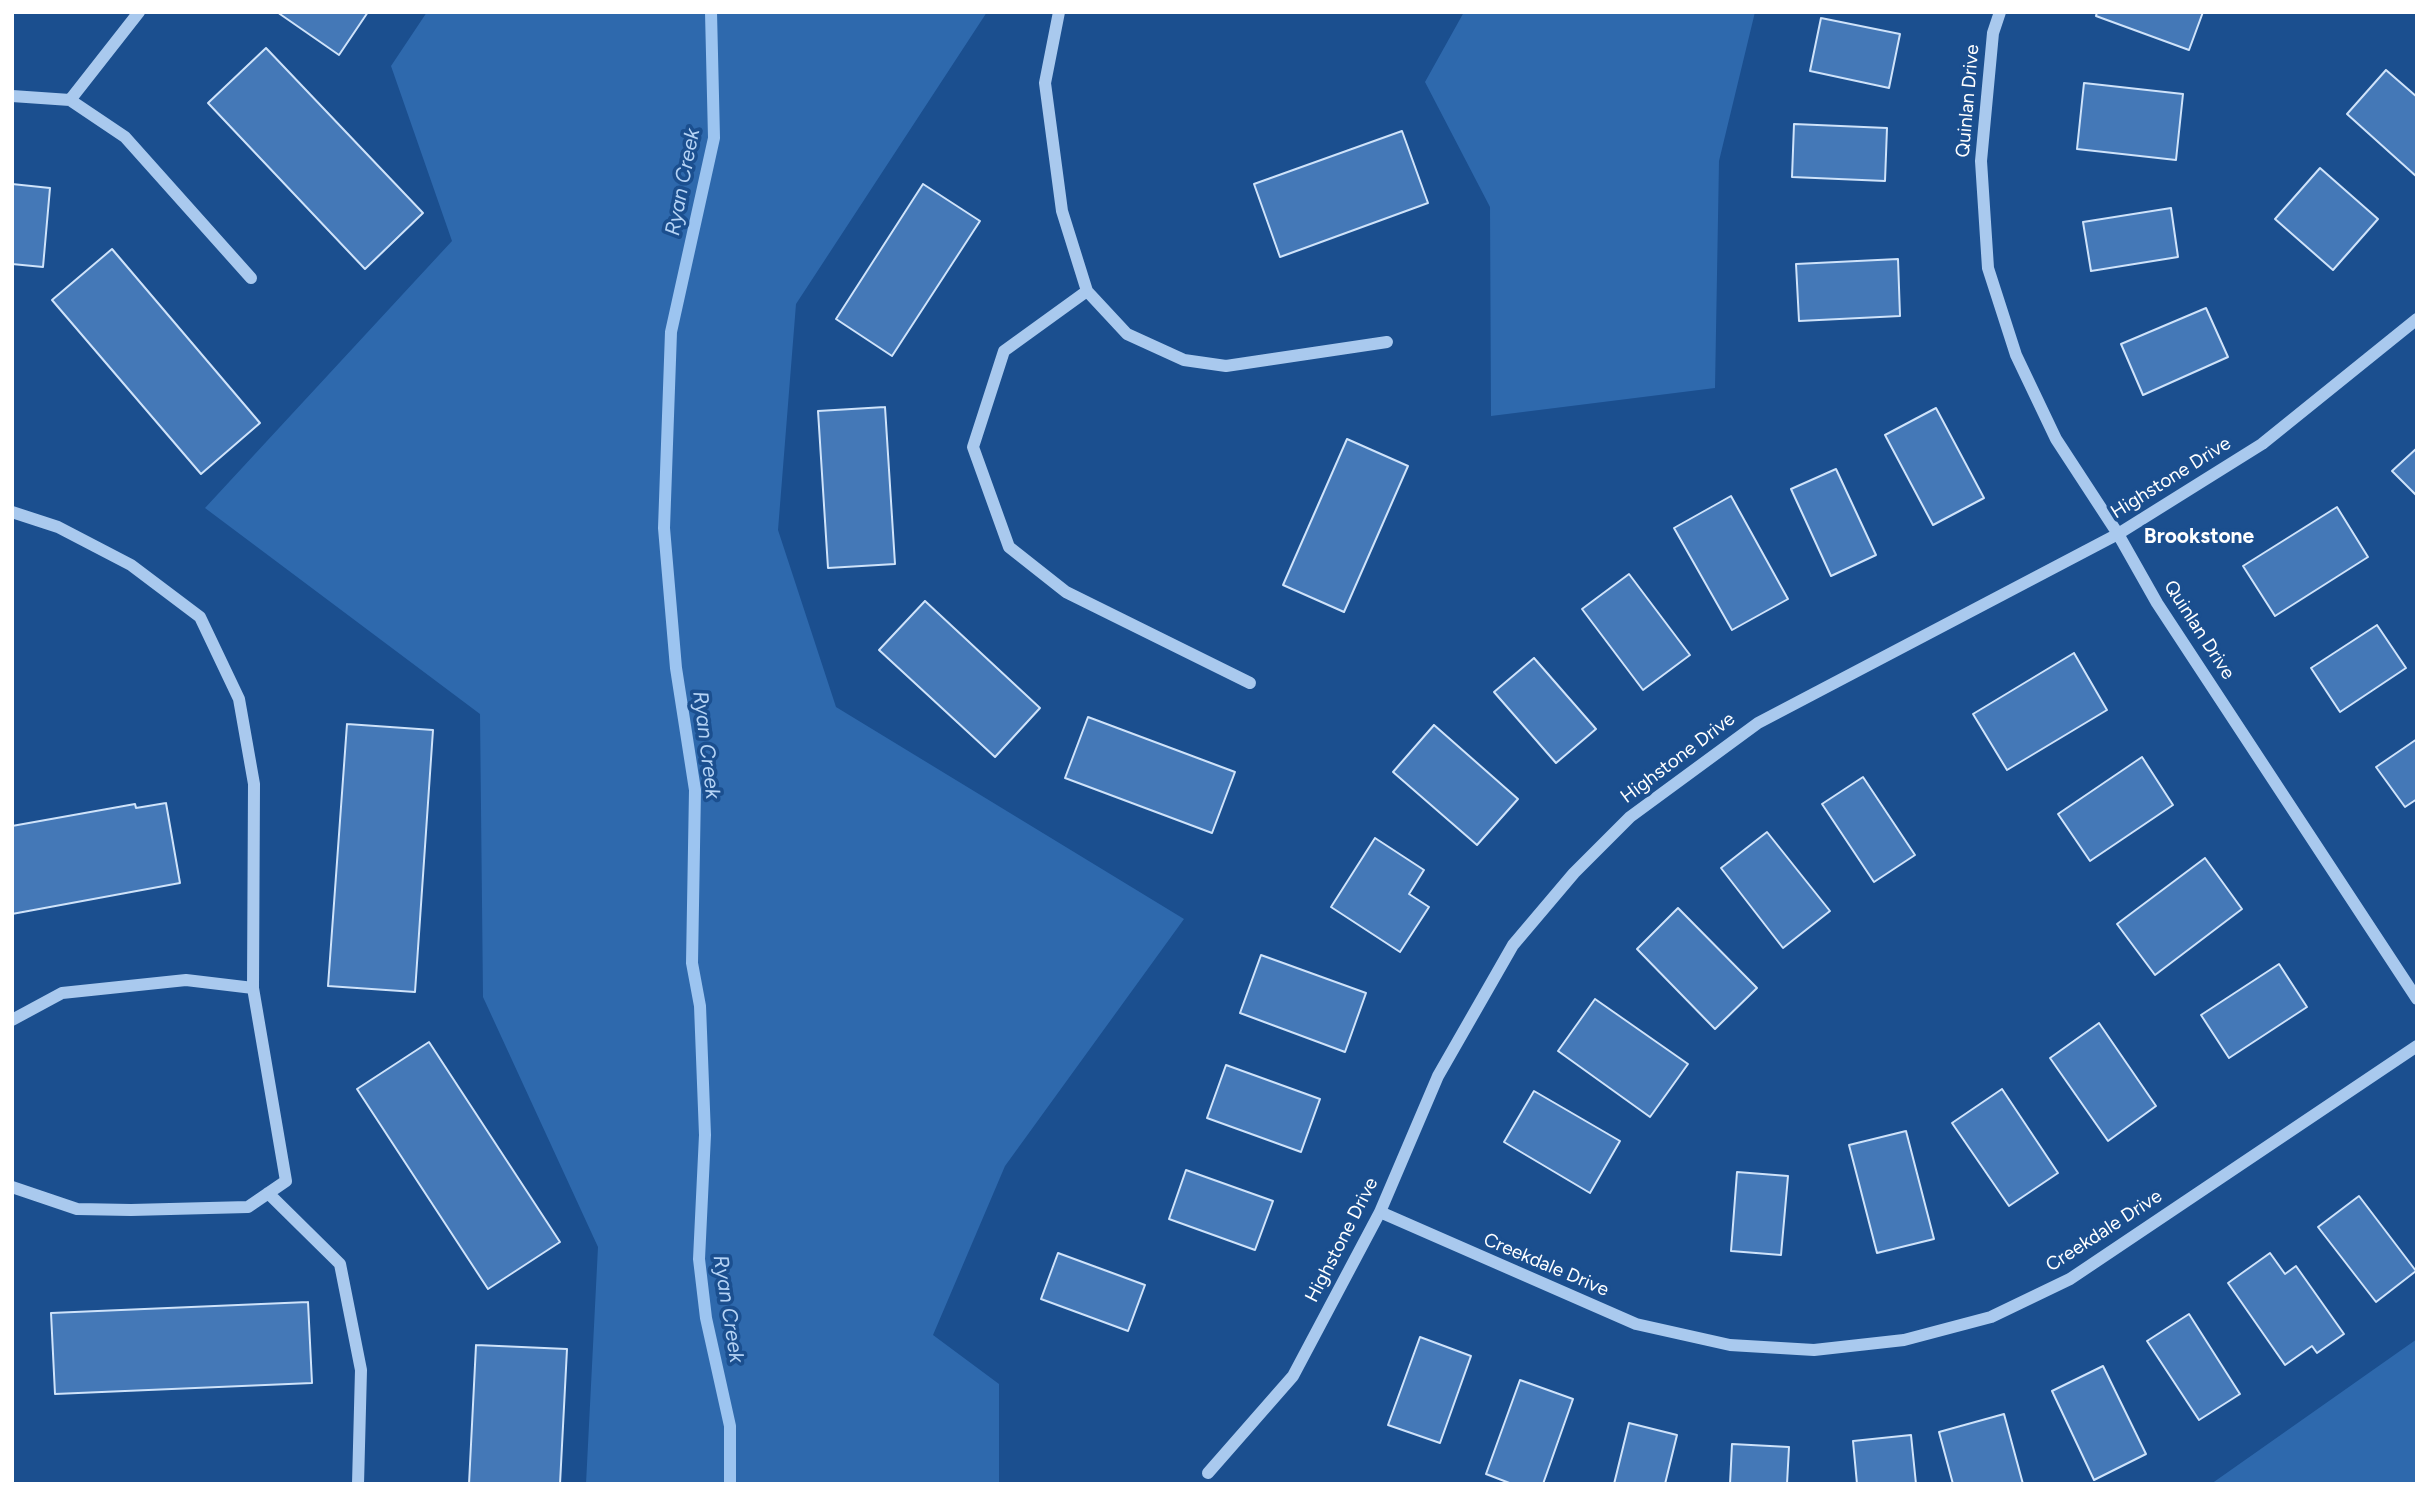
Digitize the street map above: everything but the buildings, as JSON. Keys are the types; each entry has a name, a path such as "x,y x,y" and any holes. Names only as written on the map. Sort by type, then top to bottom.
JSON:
{"street":[{"path":"70,100 139,12"},
{"path":"1059,12 1045,83 1062,211 1087,291 1127,334 1184,360 1226,366 1387,342"},
{"name":"Quinlan Drive","path":"2000,12 1993,33 1980,161 1988,268 2016,355 2056,439 2118,534 2157,603 2417,999"},
{"path":"12,96 70,100 125,137 251,278"},
{"path":"1087,291 1004,351 973,447 1009,547 1066,592 1250,683"},
{"name":"Highstone Drive","path":"1208,1473 1293,1376 1380,1212 1438,1076 1513,945 1574,873 1630,817 1758,723 2118,534 2262,444 2417,319"},
{"path":"12,512 58,527 131,565 200,617 239,699 254,784 253,988 286,1181 248,1206 131,1210 77,1209 12,1187"},
{"path":"12,1020 62,993 186,980 253,988"},
{"name":"Creekdale Drive","path":"1380,1212 1636,1324 1730,1345 1814,1350 1904,1340 1991,1317 2070,1279 2417,1046"},
{"path":"268,1193 340,1264 361,1370 358,1484"}],"shaded area":[{"path":"427,12 987,12 796,304 778,530 836,707 1184,919 1005,1166 933,1335 999,1384 999,1484 586,1484 598,1247 483,997 480,714 205,508 452,241 391,66"},
{"path":"1464,12 1755,12 1719,161 1715,388 1491,416 1490,207 1425,82"},
{"path":"2417,1339 2417,1484 2211,1484"}],"waterway":[{"name":"Ryan Creek","path":"711,12 714,138 671,332 664,528 676,668 695,790 692,963 700,1006 705,1135 699,1259 706,1318 730,1426 730,1484"}],"district":[{"name":"Brookstone","path":"2199,537"}]}
